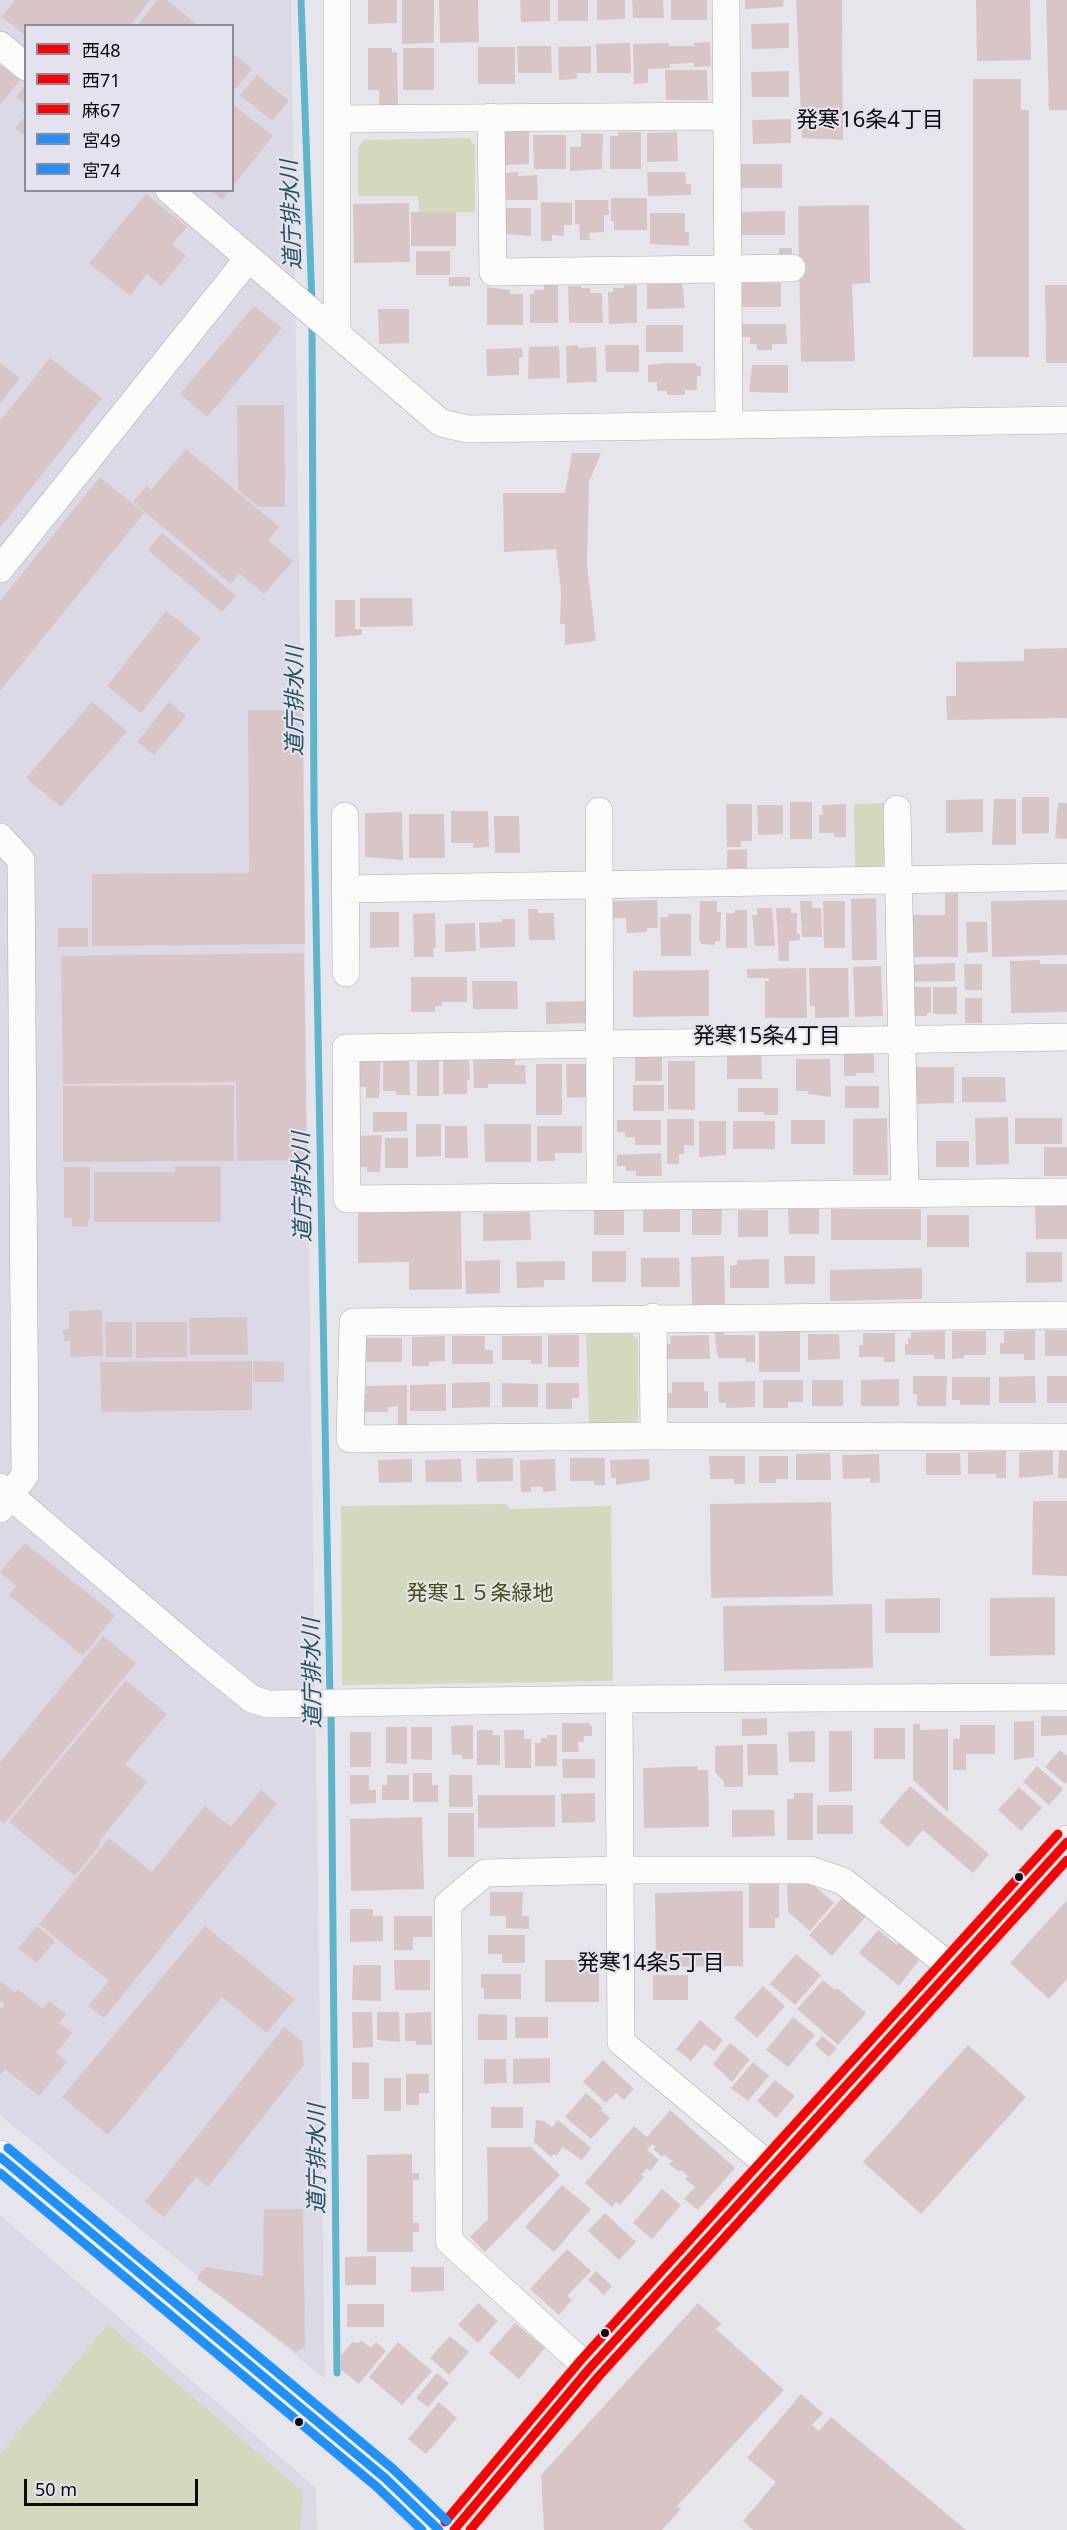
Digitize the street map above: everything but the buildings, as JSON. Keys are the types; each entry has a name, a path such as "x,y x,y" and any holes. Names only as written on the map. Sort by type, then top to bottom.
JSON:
{"street":[{"path":"332,329 337,119 337,0"},
{"path":"726,0 729,424"},
{"path":"0,45 24,65"},
{"path":"337,119 726,116"},
{"path":"491,117 493,272 792,268"},
{"path":"170,192 441,423 468,429 1067,420"},
{"path":"0,569 248,259"},
{"path":"897,809 905,1194"},
{"path":"599,811 600,1197"},
{"path":"345,816 346,973"},
{"path":"0,837 21,860 25,1475 4,1498 252,1699 268,1704 619,1699 1067,1697"},
{"path":"345,889 1067,877"},
{"path":"1067,1037 346,1048 347,1199 1067,1192"},
{"path":"1067,1315 653,1317 353,1322 350,1439 654,1436 1067,1437"},
{"path":"653,1317 654,1436"},
{"path":"619,1699 621,2042 772,2168"},
{"path":"454,2530 590,2369 1067,1842"},
{"path":"590,2369 449,2241 448,1904 485,1873 810,1870 843,1881 952,1968"},
{"path":"0,2157 385,2478 439,2530"}],"shaded area":[{"path":"0,0 291,0 325,2379 0,2115"},
{"path":"0,2215 316,2488 317,2530 0,2530"}],"green space":[{"path":"469,138 475,146 475,212 419,212 418,196 358,196 358,148 364,140"},
{"path":"886,803 888,860 880,867 855,868 854,804"},
{"path":"586,1334 632,1334 638,1340 638,1420 631,1425 589,1425"},
{"name":"発寒１５条緑地","path":"506,1504 510,1509 611,1506 613,1681 342,1685 341,1506"},
{"path":"108,2324 303,2492 300,2530 0,2530 0,2455"}],"waterway":[{"name":"道庁排水川","path":"301,0 312,304"},
{"name":"道庁排水川","path":"312,324 314,809 330,1699"},
{"name":"道庁排水川","path":"331,1710 337,2373"}],"transit line":[{"name":"麻67","path":"445,2522 580,2361 1058,1834"},
{"name":"西48","path":"454,2530 589,2369 1067,1842"},
{"name":"西71","path":"470,2530 598,2377 1067,1860"},
{"path":"8,2148 393,2469 447,2521"},
{"name":"宮49","path":"0,2157 385,2478 439,2530"},
{"name":"宮74","path":"0,2173 377,2487 422,2530"}],"district":[{"name":"発寒16条4丁目","path":"870,121"},
{"name":"発寒15条4丁目","path":"767,1037"},
{"name":"発寒14条5丁目","path":"651,1964"}]}
